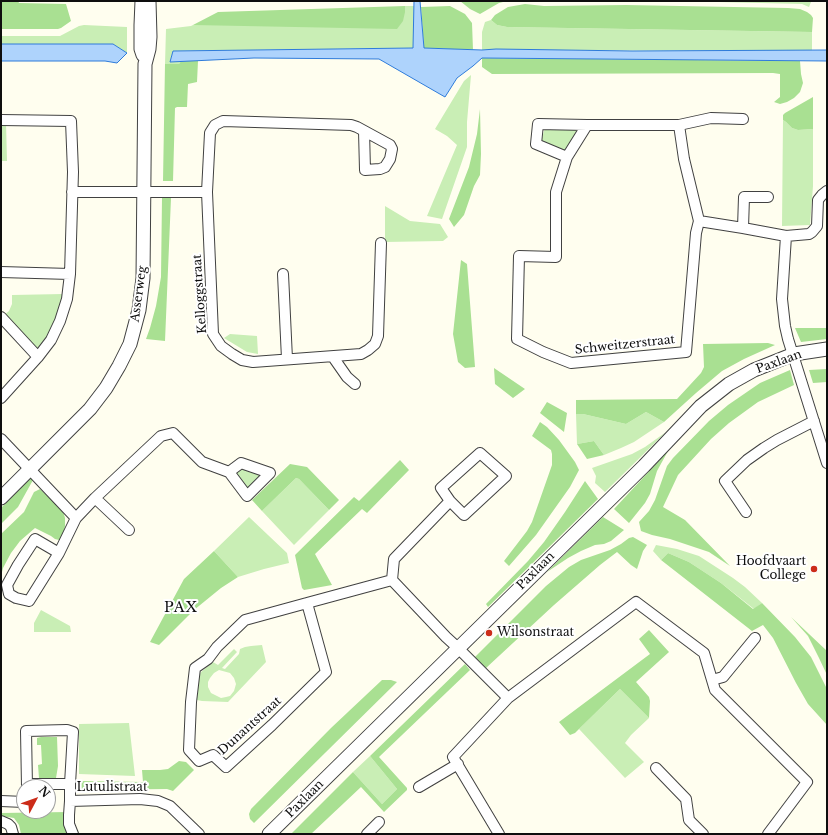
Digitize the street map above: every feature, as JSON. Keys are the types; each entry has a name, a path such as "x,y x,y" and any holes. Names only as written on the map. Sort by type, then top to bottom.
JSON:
{"street":[{"name":"Asserweg","path":"142,1 141,49 145,64"},
{"name":"Asserweg","path":"1,498 90,409 106,388 130,344 139,310 144,278 145,64 149,49 150,37 149,1"},
{"path":"567,157 536,144 538,124 679,126 711,118 743,118"},
{"path":"1,120 71,121 72,192 70,274 67,299 60,321 51,340 38,357 1,398"},
{"name":"Kelloggstraat","path":"364,131 351,125 223,121 215,125 210,133 207,192 213,334 221,346 232,354 242,360 253,362 361,354 375,344 378,336 381,243"},
{"name":"Schweitzerstraat","path":"587,125 567,157 556,192 556,257 519,256 517,339 543,352 571,363 686,352 696,233 699,221 684,159 679,126"},
{"path":"699,221 786,236 809,234 814,230 817,222 818,200 827,191"},
{"path":"72,192 207,192"},
{"path":"743,228 744,197 768,197"},
{"path":"786,236 782,299 785,326 827,463"},
{"path":"1,272 70,274"},
{"path":"284,274 287,359"},
{"path":"1,317 38,357"},
{"name":"Paxlaan","path":"269,834 588,519 644,466 701,406 729,384 754,370 794,354 827,349"},
{"path":"333,357 347,377 355,384"},
{"path":"746,512 725,481 747,460 764,448 814,421"},
{"path":"59,553 35,539 7,585 9,594 16,598 29,601 59,553 76,518 161,436 173,433 202,462 229,472"},
{"path":"1,439 76,518"},
{"path":"480,453 506,476 464,514 450,501 441,488 480,453"},
{"path":"96,498 129,530"},
{"path":"450,501 394,559 392,580 446,637 508,698"},
{"name":"Dunantstraat","path":"307,603 326,672 272,725 226,767 213,755 199,761 189,750 190,702 195,668 208,659 217,647 245,620 307,603 392,580"},
{"path":"499,834 453,757 508,698 636,602 704,653 715,690 807,782 768,834"},
{"path":"712,680 723,677 755,638"},
{"path":"27,779 26,731 67,730 73,732 70,801"},
{"path":"419,787 458,764"},
{"path":"656,768 686,799 689,820 703,834"},
{"path":"56,785 70,784"},
{"name":"Lutulistraat","path":"73,834 70,824 70,801 140,799 158,801 170,806 199,834"},
{"path":"1,802 16,802"},
{"path":"1,821 11,827 13,834"},
{"path":"367,834 379,822"}],"green space":[{"path":"1,1 66,4 71,21 58,29 1,29"},
{"path":"460,1 507,1 499,3 480,14 470,9"},
{"path":"677,1 811,2 809,7 802,4"},
{"path":"525,4 544,6 626,5 800,9 807,12 813,18 812,32 507,27 497,25 491,20 495,15 508,7"},
{"path":"405,6 414,6 413,48 173,51 170,62 181,61 179,64 165,64 166,29 193,25 405,12"},
{"path":"405,6 403,21 397,29 193,25 218,12"},
{"path":"450,6 465,14 472,23 473,50 424,48 421,7"},
{"path":"491,20 497,25 507,27 812,32 812,51 482,50 482,32 485,22"},
{"path":"84,25 127,27 127,53 113,44 1,44 1,36 60,36"},
{"path":"482,58 800,61 803,83 800,92 794,98 780,104 774,102 780,97 780,74 492,74 482,67"},
{"path":"181,61 198,61 197,82 188,84 187,107 175,108 173,181 163,181 165,64 179,64"},
{"path":"471,75 467,122 467,147 442,219 427,216 457,145 447,136 435,129 464,81"},
{"path":"813,97 813,129 798,130 792,128 783,120 783,115 785,113"},
{"path":"480,109 480,175 474,186 464,215 454,227 449,219 469,167 477,134"},
{"path":"783,120 792,128 798,130 813,129 813,186 810,225 782,226"},
{"path":"1,122 6,122 7,161 1,161"},
{"path":"545,128 577,130 565,151 541,141"},
{"path":"162,198 171,198 165,341 146,339 156,306 161,277"},
{"path":"385,206 410,221 440,224 448,237 443,241 385,242"},
{"path":"461,260 467,264 475,367 465,368 458,362 453,334"},
{"path":"63,294 55,323 47,338 38,350 4,315 9,311 12,304 12,295"},
{"path":"795,328 827,328 827,339 801,342"},
{"path":"230,334 257,336 258,354 247,352 224,338"},
{"path":"768,343 775,345 722,371 664,422 646,412 626,424 583,414 576,414 576,400 677,399 701,373 704,367 703,344"},
{"path":"494,368 525,389 513,398 495,384"},
{"path":"827,369 827,382 813,383 809,370"},
{"path":"790,370 794,385 758,402 729,423 711,439 678,475 663,507 685,520 730,566 709,552 641,531 639,522 649,511 655,500 667,466 673,458 709,421 728,405 760,383"},
{"path":"547,402 567,413 564,432 540,413"},
{"path":"646,412 664,422 634,442 604,455 594,441 577,444 576,414 583,414 626,424"},
{"path":"540,422 559,440 579,470 570,487 536,535 509,566 504,561 532,522 552,465 551,450 532,436"},
{"path":"666,432 605,492 595,483 596,476 592,468 632,454"},
{"path":"594,441 604,455 587,459 577,444"},
{"path":"668,451 657,471 650,494 645,503 629,523 614,509"},
{"path":"400,460 409,470 367,513 362,509 315,554 332,585 304,590 302,588 295,555 354,497 359,501"},
{"path":"290,464 307,467 339,500 329,510 299,479 296,478 262,511 252,500"},
{"path":"243,467 262,475 248,489 234,475"},
{"path":"31,478 33,480 18,507 1,524 1,508"},
{"path":"296,478 299,479 329,510 294,545 262,511"},
{"path":"585,481 598,499 488,607 486,604 528,561 544,542"},
{"path":"40,489 63,511 65,526 63,537 59,540 55,539 35,528 20,541 11,553 3,568 1,576 1,534 24,512 34,492"},
{"path":"249,517 287,553 289,563 238,577 214,551"},
{"path":"603,517 624,530 611,541 604,544 595,545 581,551 547,572"},
{"path":"633,537 647,545 643,551 637,569 617,552 554,605 486,668 475,657 546,586 569,567 581,560 610,550"},
{"path":"656,545 677,549 699,556 733,578 762,603 754,609 721,583 689,562 668,553 661,560 653,551"},
{"path":"214,551 238,577 221,588 194,610 159,645 150,642 184,579"},
{"path":"668,553 689,562 721,583 753,609 762,603 795,637 811,657 827,689 827,725 808,704 773,638 763,625 752,631 661,560"},
{"path":"41,610 70,626 71,632 34,632 34,623"},
{"path":"791,617 827,651 827,675 808,636"},
{"path":"649,630 669,652 636,682 649,697 649,718 620,689 575,733 570,735 559,722 650,654 639,639"},
{"path":"262,645 266,662 228,702 197,700 198,679 201,672 213,662 218,665 234,649 237,652 222,668 225,669 239,654 240,649","holes":["219,670 230,673 236,684 234,691 230,696 221,698 211,693 208,687 208,682 214,673"]},
{"path":"465,664 470,670 379,757 407,788 407,790 384,812 361,787 311,834 291,834 353,772 382,804 397,789 370,756"},
{"path":"382,680 397,682 254,823 250,819 249,814 251,809 331,728"},
{"path":"620,689 649,718 631,735 625,743 644,762 625,778 579,729"},
{"path":"129,723 135,776 79,774 79,724"},
{"path":"57,737 58,766 56,778 39,778 38,765 42,764 41,745 37,745 37,738"},
{"path":"370,756 397,789 382,804 353,772"},
{"path":"179,761 186,762 194,770 173,791 167,789 79,790 79,781 143,782 142,770 168,769"},
{"path":"56,812 68,812 66,832 68,834 21,834 19,825 14,818 1,816 1,813 16,813 16,819 56,819"}],"water":[{"path":"414,1 420,1 424,48 632,51 827,50 827,61 482,58 457,78 445,97 379,59 254,58 170,62 173,51 413,48"},
{"path":"1,44 113,44 127,53 117,63 105,61 1,61"}],"place":[{"name":"Hoofdvaart College","path":"814,569"},
{"name":"Wilsonstraat","path":"489,633"}],"district":[{"name":"PAX","path":"181,608"}]}
